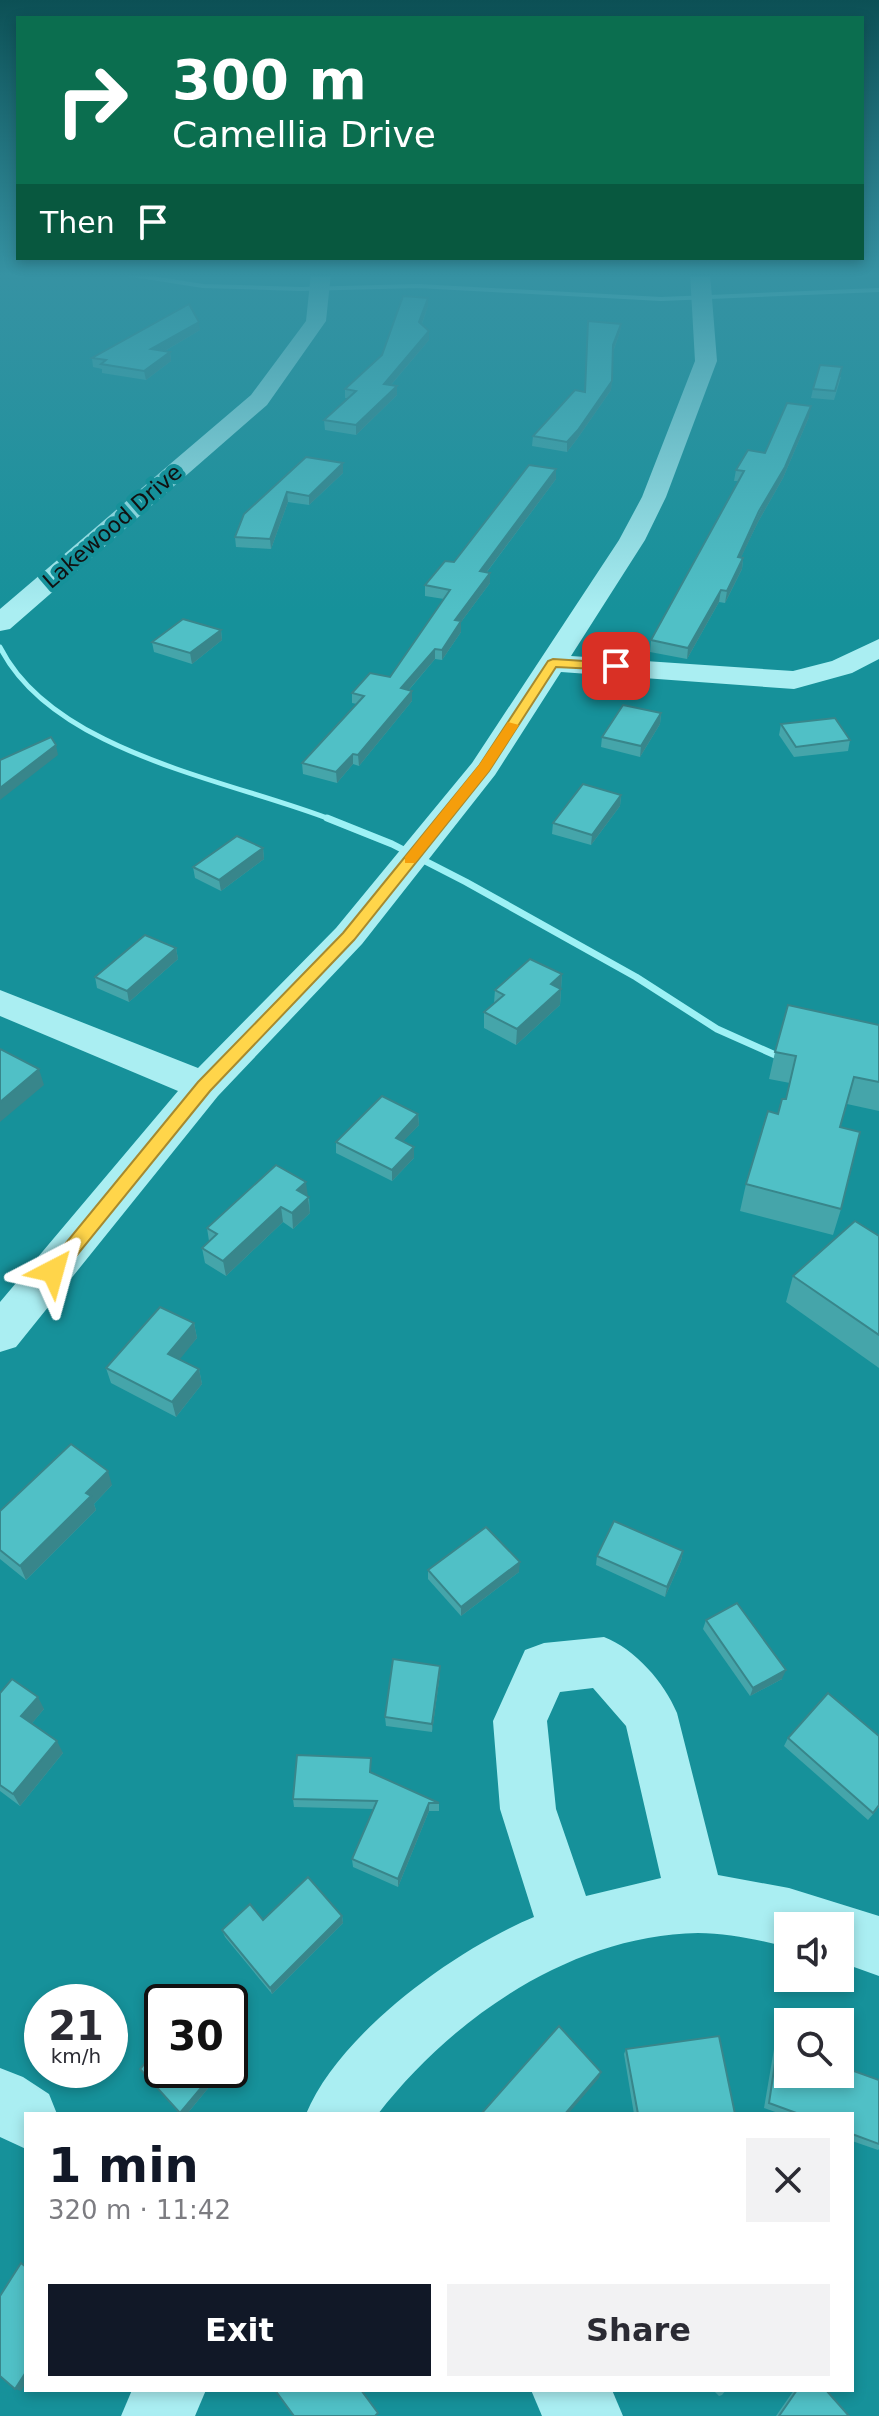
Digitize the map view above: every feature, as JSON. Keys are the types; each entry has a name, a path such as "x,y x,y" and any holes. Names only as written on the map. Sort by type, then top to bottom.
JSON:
{"street":[{"name":"Lakewood Drive","path":"0,623 259,400 269,386"},
{"path":"0,1334 204,1086 349,936 484,768 632,540 654,497 697,386"},
{"path":"553,663 794,680 842,667 879,648"},
{"path":"0,1002 204,1086"},
{"path":"568,1932 528,1809 520,1721 544,1668 604,1662 650,1713 696,1904"},
{"path":"342,2112 381,2062 437,2012 506,1963 568,1932 652,1907 696,1904 774,1916"},
{"path":"854,1937 879,1946"},
{"path":"0,2100 24,2116"},
{"path":"157,2416 170,2392"},
{"path":"568,2392 587,2416"}],"building":[{"path":"349,386 397,386 356,425 324,420 356,391 345,389"},
{"path":"585,386 609,386 567,442 533,436 575,390 585,392"},
{"path":"814,386 837,386 835,391 813,389"},
{"path":"787,403 811,406 785,467 759,511 738,557 743,558 727,591 721,590 688,648 651,640 744,471 736,470 748,450 765,453"},
{"path":"306,457 343,463 309,496 287,492 270,539 235,537 244,514"},
{"path":"529,465 556,469 480,571 490,573 455,620 461,621 442,650 435,649 401,688 412,691 358,755 353,754 336,772 302,763 364,696 352,693 370,673 390,677 450,590 425,585 445,561 454,562"},
{"path":"183,619 221,630 190,653 152,642"},
{"path":"623,705 661,713 641,746 602,737"},
{"path":"835,718 850,740 796,747 781,724"},
{"path":"51,737 56,745 0,788 0,760"},
{"path":"583,784 621,795 592,835 553,823"},
{"path":"237,836 263,848 219,880 193,867"},
{"path":"145,935 176,948 127,991 95,977"},
{"path":"530,959 562,974 551,984 561,989 517,1029 484,1012 504,995 495,990"},
{"path":"788,1005 879,1025 879,1082 854,1077 840,1127 860,1132 841,1209 746,1184 768,1111 778,1114 782,1099 786,1099 796,1056 775,1052"},
{"path":"0,1049 39,1069 0,1102"},
{"path":"382,1096 418,1114 396,1138 414,1147 392,1170 336,1142"},
{"path":"276,1165 306,1182 297,1190 309,1197 292,1213 281,1207 223,1261 202,1248 217,1234 207,1228"},
{"path":"855,1221 879,1236 879,1335 793,1276"},
{"path":"160,1307 194,1323 168,1354 199,1369 172,1402 106,1368"},
{"path":"71,1444 108,1471 86,1493 91,1496 20,1566 0,1550 0,1511"},
{"path":"614,1521 683,1551 667,1587 597,1556"},
{"path":"486,1527 520,1562 461,1607 428,1570"},
{"path":"737,1603 786,1670 753,1688 706,1620"},
{"path":"393,1659 440,1666 432,1724 385,1717"},
{"path":"12,1679 38,1697 21,1716 57,1741 13,1794 0,1785 0,1693"},
{"path":"828,1693 879,1736 879,1805 873,1813 788,1738"},
{"path":"297,1755 371,1758 370,1772 439,1803 429,1803 398,1879 352,1859 377,1801 293,1799"},
{"path":"308,1877 342,1916 270,1988 222,1930 250,1904 263,1920"},
{"path":"559,2026 601,2072 567,2112 483,2112"},
{"path":"719,2036 735,2112 638,2112 626,2049"},
{"path":"774,2070 774,2088 854,2088 854,2071 879,2080 879,2144 854,2135 854,2112 794,2112 769,2103"},
{"path":"157,2088 201,2088 181,2112"},
{"path":"21,2263 24,2265 24,2375 15,2389 0,2376 0,2296"},
{"path":"276,2392 362,2392 378,2413 375,2416 294,2416"},
{"path":"796,2392 828,2392 849,2416 779,2416"}],"waterway":[{"path":"0,647 25,683 60,713 101,738 196,776 332,820"},
{"path":"327,818 332,820"},
{"path":"332,820 392,844 466,882 636,977 717,1029 782,1058"}],"slow traffic":[{"path":"410,860 484,768 513,725"}],"route":[{"path":"53,1271 204,1086 349,936 484,768 553,663 616,666"}]}
